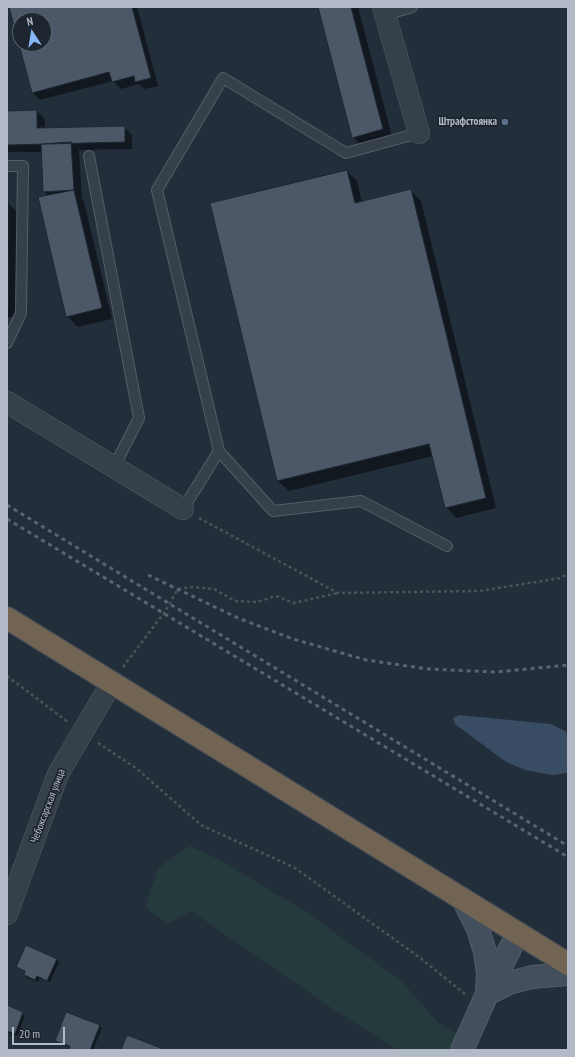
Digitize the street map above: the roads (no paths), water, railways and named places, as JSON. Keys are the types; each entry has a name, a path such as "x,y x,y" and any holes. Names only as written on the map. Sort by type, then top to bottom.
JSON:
{"highway":[{"path":"7,618 568,964"}],"street":[{"path":"384,11 419,133"},
{"path":"7,402 183,509"},
{"name":"Чебоксарская улица","path":"7,914 58,774 112,682"},
{"path":"463,899 478,929 485,952 488,973 484,1000"},
{"path":"462,1050 484,1000 518,933"},
{"path":"484,1000 509,983 532,976 568,974"}],"lane":[{"path":"384,11 412,7"},
{"path":"419,133 346,153 223,78 157,190 219,451 273,511 361,501 448,546"},
{"path":"89,156 139,418 114,467"},
{"path":"7,166 24,166 21,313 7,343"},
{"path":"183,509 219,451"}],"water":[{"path":"459,715 551,724 565,731 568,735 568,773 552,775 525,770 506,762 455,724 453,718"}],"railway":[{"path":"7,505 568,846"},
{"path":"7,519 568,857"},
{"path":"148,575 238,618 293,639 366,660 428,669 496,672 568,665"}],"place":[{"name":"Штрафстоянка","path":"505,122"}]}
